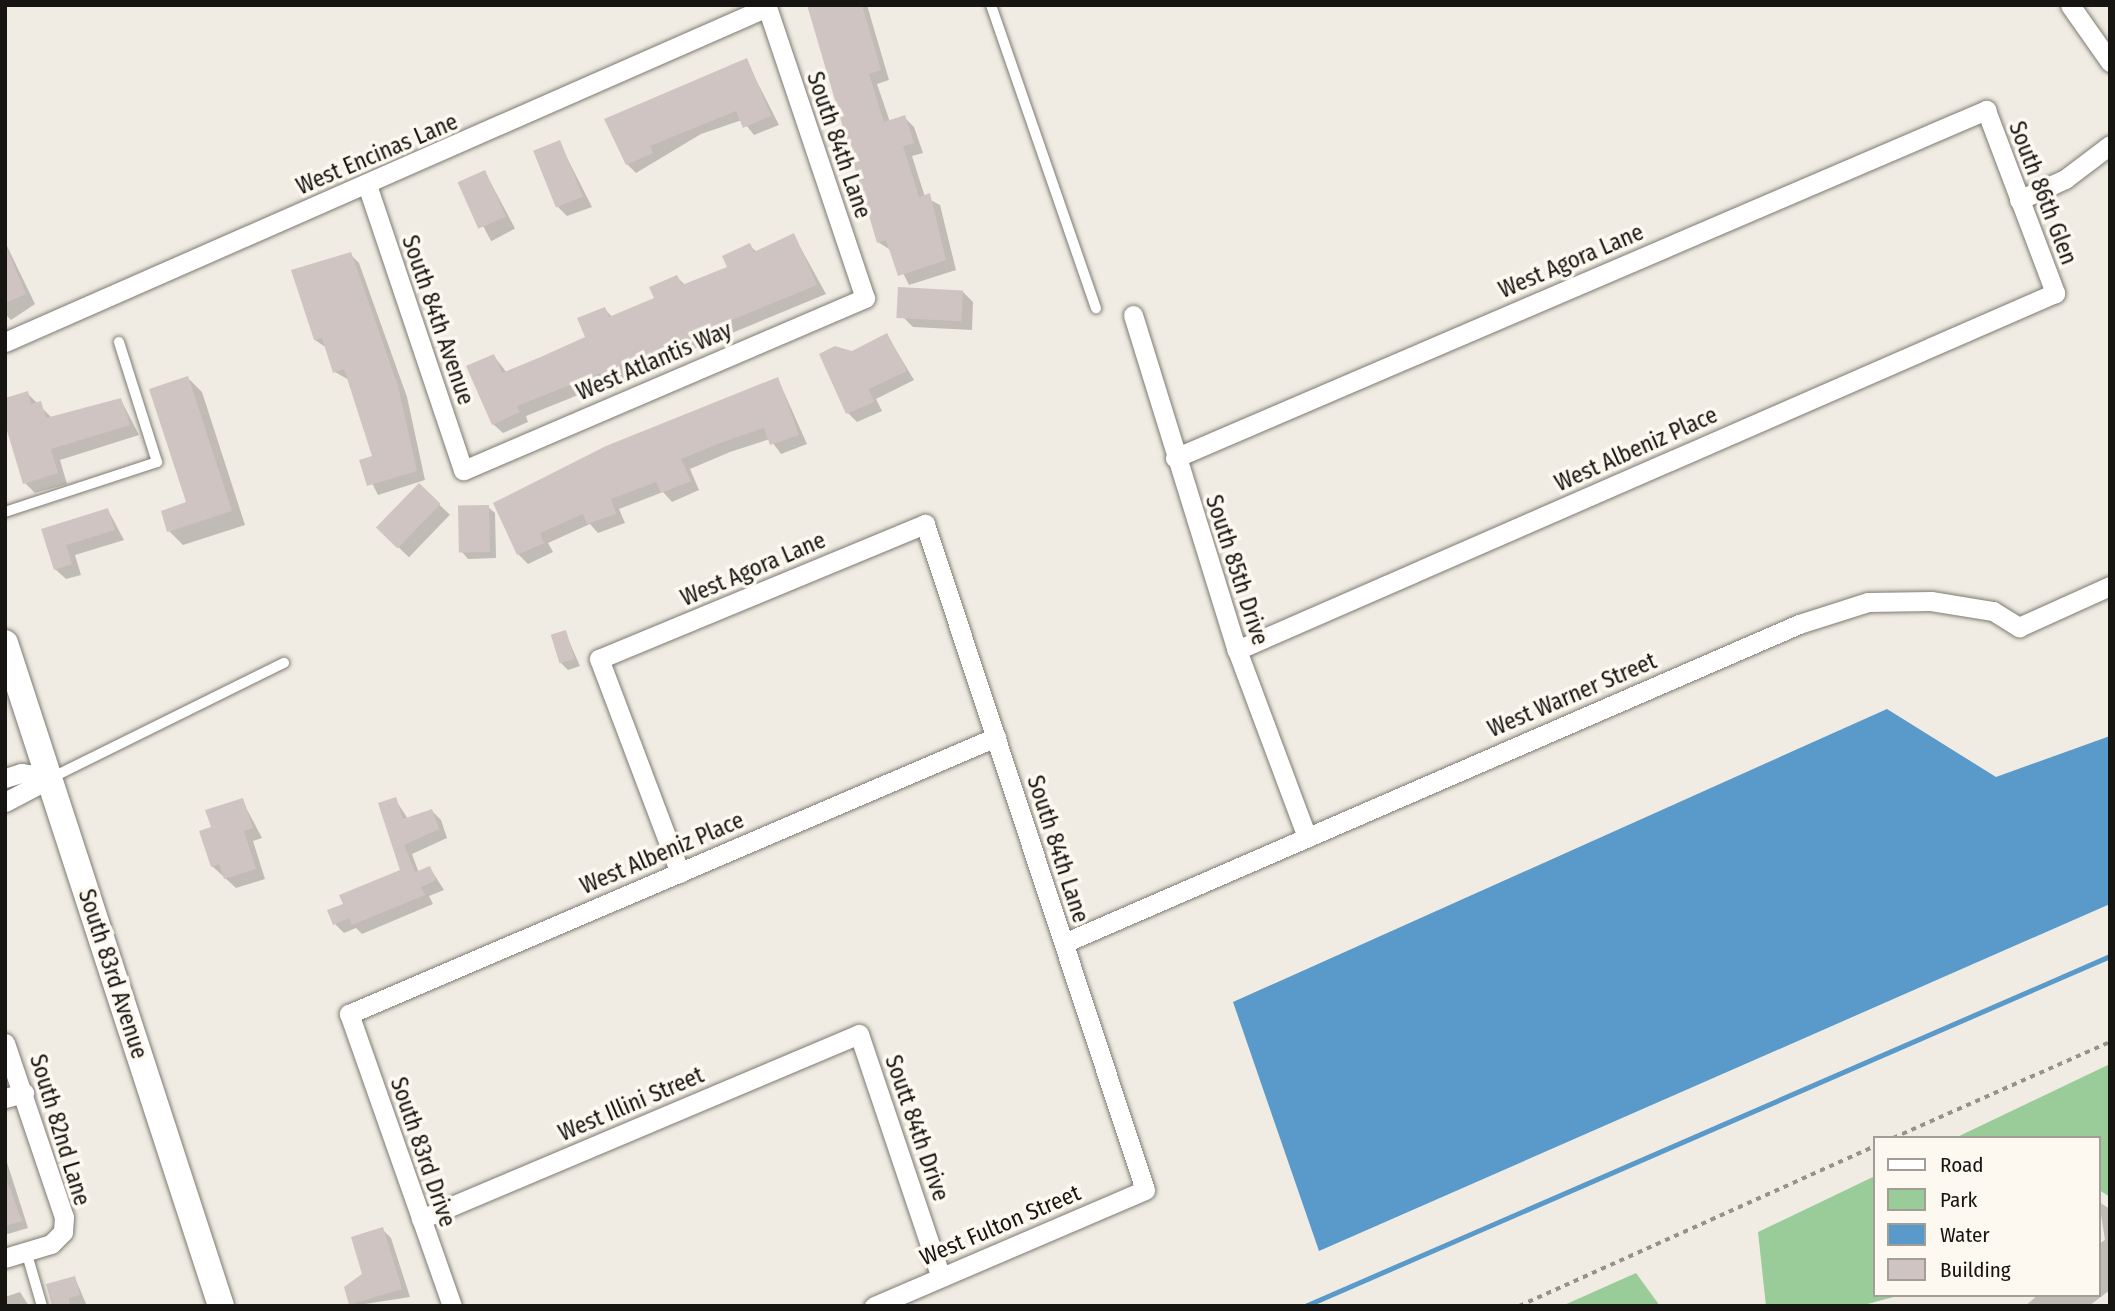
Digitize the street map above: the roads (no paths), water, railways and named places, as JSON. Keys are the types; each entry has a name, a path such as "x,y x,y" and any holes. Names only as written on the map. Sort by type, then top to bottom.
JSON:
{"main road":[{"name":"South 83rd Avenue","path":"5,643 221,1306"}],"street":[{"path":"2070,5 2110,62"},
{"name":"West Encinas Lane","path":"5,342 368,185 767,7"},
{"name":"South 84th Lane","path":"767,7 865,298"},
{"name":"South 86th Glen","path":"1986,110 2055,293"},
{"name":"West Agora Lane","path":"1175,458 1986,110"},
{"path":"2020,200 2065,179 2110,145"},
{"name":"South 84th Avenue","path":"368,185 463,470"},
{"name":"West Albeniz Place","path":"1237,650 2055,293"},
{"name":"West Atlantis Way","path":"463,470 865,298"},
{"name":"South 85th Drive","path":"1133,315 1175,458 1237,650 1307,837"},
{"name":"South 84th Lane","path":"925,524 1145,1190"},
{"name":"West Agora Lane","path":"680,873 599,659 925,524"},
{"name":"West Warner Street","path":"1064,943 1799,624 1868,602 1931,601 1993,611 2019,627 2110,586"},
{"name":"West Albeniz Place","path":"349,1014 996,737"},
{"path":"5,778 21,773 51,778"},
{"path":"5,802 51,778"},
{"name":"South 83rd Drive","path":"349,1014 452,1306"},
{"name":"West Illini Street","path":"421,1219 859,1034"},
{"name":"Soutt 84th Drive","path":"859,1034 941,1277"},
{"name":"South 82nd Lane","path":"5,1043 14,1096 64,1217 63,1232 51,1244 26,1251"},
{"name":"West Fulton Street","path":"874,1306 1145,1190"},
{"path":"5,1258 26,1251"}],"lane":[{"path":"991,5 1096,308"},
{"path":"5,512 157,462 119,342"},
{"path":"51,778 284,663"},
{"path":"26,1251 42,1306"}],"water":[{"path":"1887,709 1996,777 2110,736 2110,904 1319,1251 1233,1002"}],"waterway":[{"path":"1305,1306 2110,956"}]}
